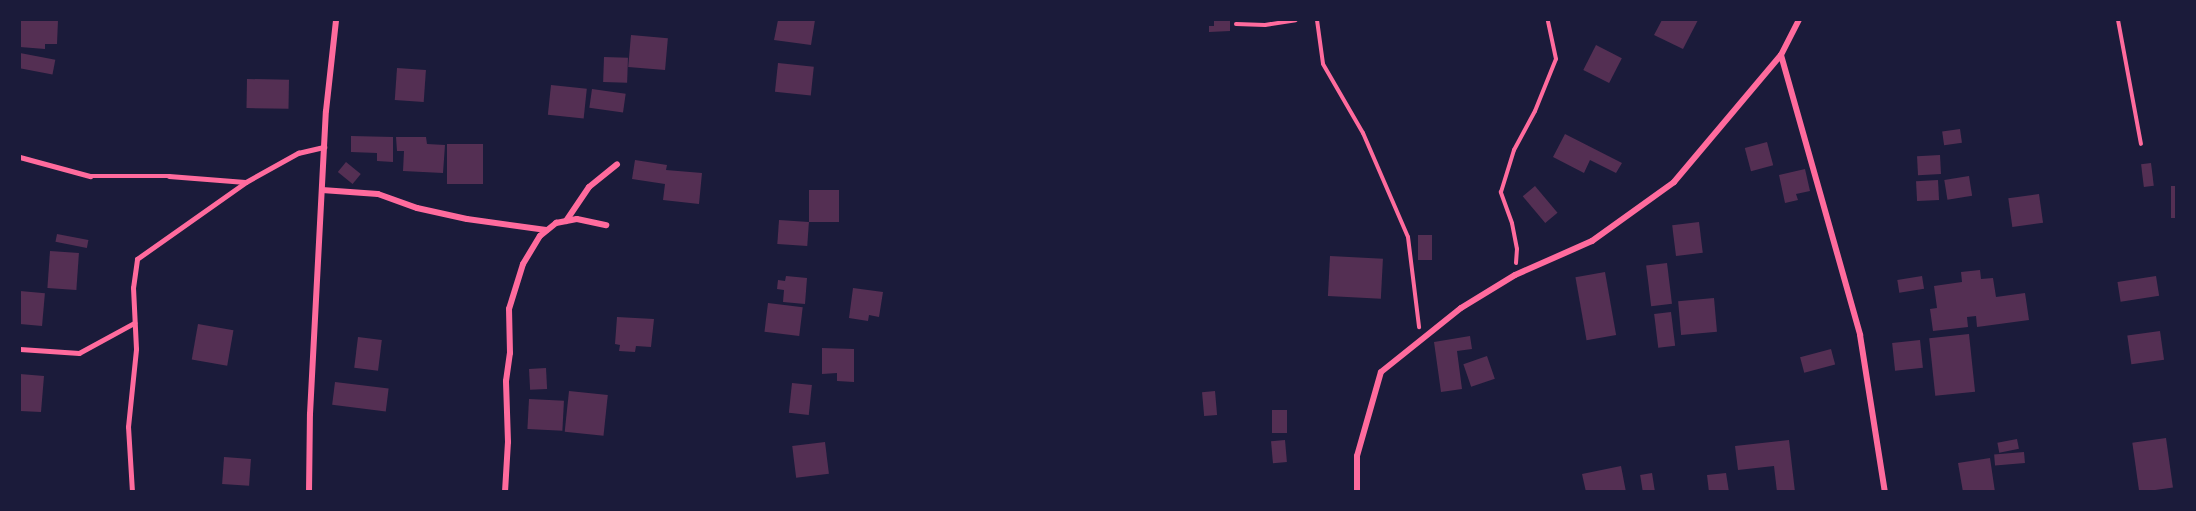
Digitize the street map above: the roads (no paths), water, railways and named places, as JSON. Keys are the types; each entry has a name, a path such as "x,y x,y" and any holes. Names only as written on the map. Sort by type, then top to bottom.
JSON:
{"street":[{"path":"309,492 324,147 336,20"},
{"path":"1357,492 1357,456 1381,372 1461,308 1515,275 1592,241 1674,182 1781,55 1799,20"},
{"path":"1781,55 1860,335 1886,492"},
{"path":"566,221 589,187 617,164"},
{"path":"322,190 378,194 417,208 467,219 546,230"},
{"path":"505,492 508,442 506,381 510,353 508,309 523,264 540,236 556,223 577,219 606,225"}],"lane":[{"path":"132,492 128,427 136,349 133,288 137,259 246,182 298,153 324,147"},
{"path":"20,157 90,176 169,176 246,182"},
{"path":"20,349 79,353 134,323"}]}
